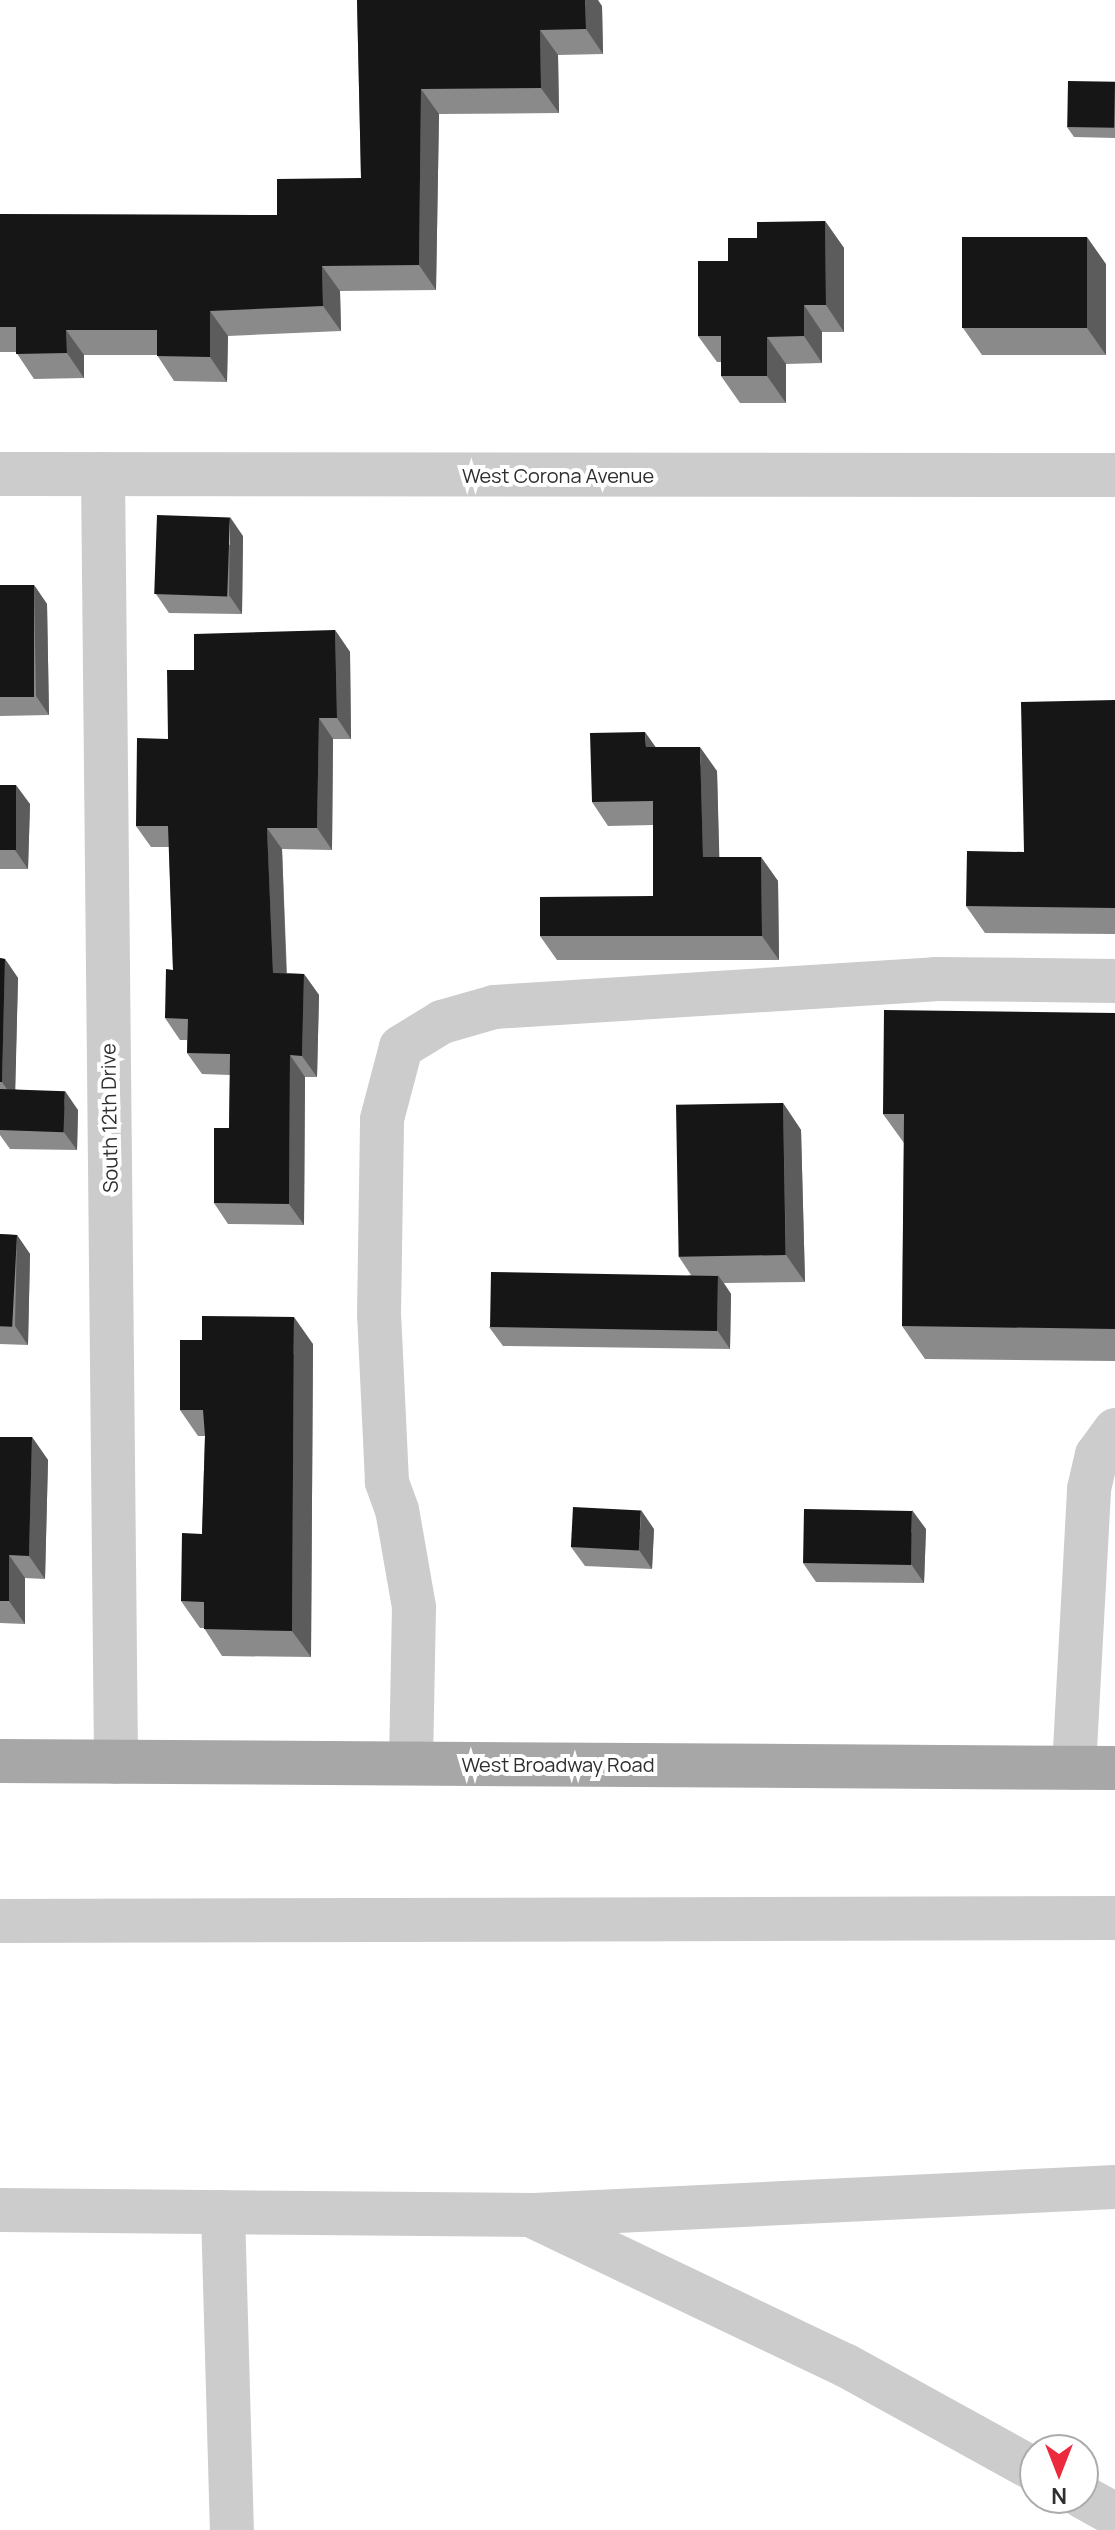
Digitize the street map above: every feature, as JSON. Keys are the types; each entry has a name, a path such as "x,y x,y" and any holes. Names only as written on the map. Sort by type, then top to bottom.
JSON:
{"main road":[{"name":"West Broadway Road","path":"0,1761 1094,1768"}],"street":[{"name":"West Corona Avenue","path":"0,474 1115,475"},
{"name":"South 12th Drive","path":"103,474 116,1762"},
{"path":"411,1763 414,1607 397,1510 387,1482 379,1315 382,1119 401,1047 442,1022 494,1007 935,979 1115,981"},
{"path":"1094,1768 1089,1489 1097,1455 1115,1430"},
{"path":"0,1921 1115,1918"},
{"path":"0,2210 530,2215 1115,2187"},
{"path":"223,2212 232,2530"},
{"path":"530,2215 845,2365 1019,2461"}],"building":[{"path":"357,0 585,0 586,29 540,30 541,88 421,89 419,265 322,266 323,306 210,311 210,357 157,356 157,330 66,330 67,353 16,354 16,327 0,327 0,214 277,215 277,179 361,178"},
{"path":"1068,81 1115,82 1114,128 1067,127"},
{"path":"825,221 826,305 804,305 804,336 767,337 767,376 721,376 721,336 698,336 698,261 728,261 728,238 757,238 757,222"},
{"path":"962,237 1087,237 1087,328 962,328"},
{"path":"157,515 230,518 227,596 154,594"},
{"path":"0,585 34,585 34,697 0,697"},
{"path":"335,630 337,718 319,718 317,828 267,828 273,973 304,974 302,1056 290,1055 289,1204 214,1203 214,1128 229,1128 230,1054 187,1053 188,1019 165,1018 166,969 173,970 168,826 136,826 137,738 168,739 167,670 194,670 194,634"},
{"path":"1115,700 1115,908 966,906 967,851 1024,852 1021,702"},
{"path":"645,732 646,747 700,747 703,857 761,857 762,936 540,936 540,897 653,896 653,801 592,802 590,733"},
{"path":"0,785 16,785 16,850 0,850"},
{"path":"0,958 5,959 2,1082 0,1082"},
{"path":"884,1010 1115,1013 1115,1329 902,1326 904,1114 883,1114"},
{"path":"0,1089 65,1091 64,1132 0,1130"},
{"path":"783,1103 786,1255 679,1257 676,1105"},
{"path":"0,1234 17,1235 12,1327 0,1326"},
{"path":"491,1272 718,1276 717,1331 490,1327"},
{"path":"202,1316 294,1317 292,1631 204,1629 204,1602 181,1601 182,1533 202,1534 205,1436 203,1410 180,1410 180,1340 202,1340"},
{"path":"0,1437 32,1437 29,1556 9,1555 9,1601 0,1601"},
{"path":"573,1507 641,1511 639,1551 571,1547"},
{"path":"804,1509 912,1511 911,1565 803,1563"}]}
